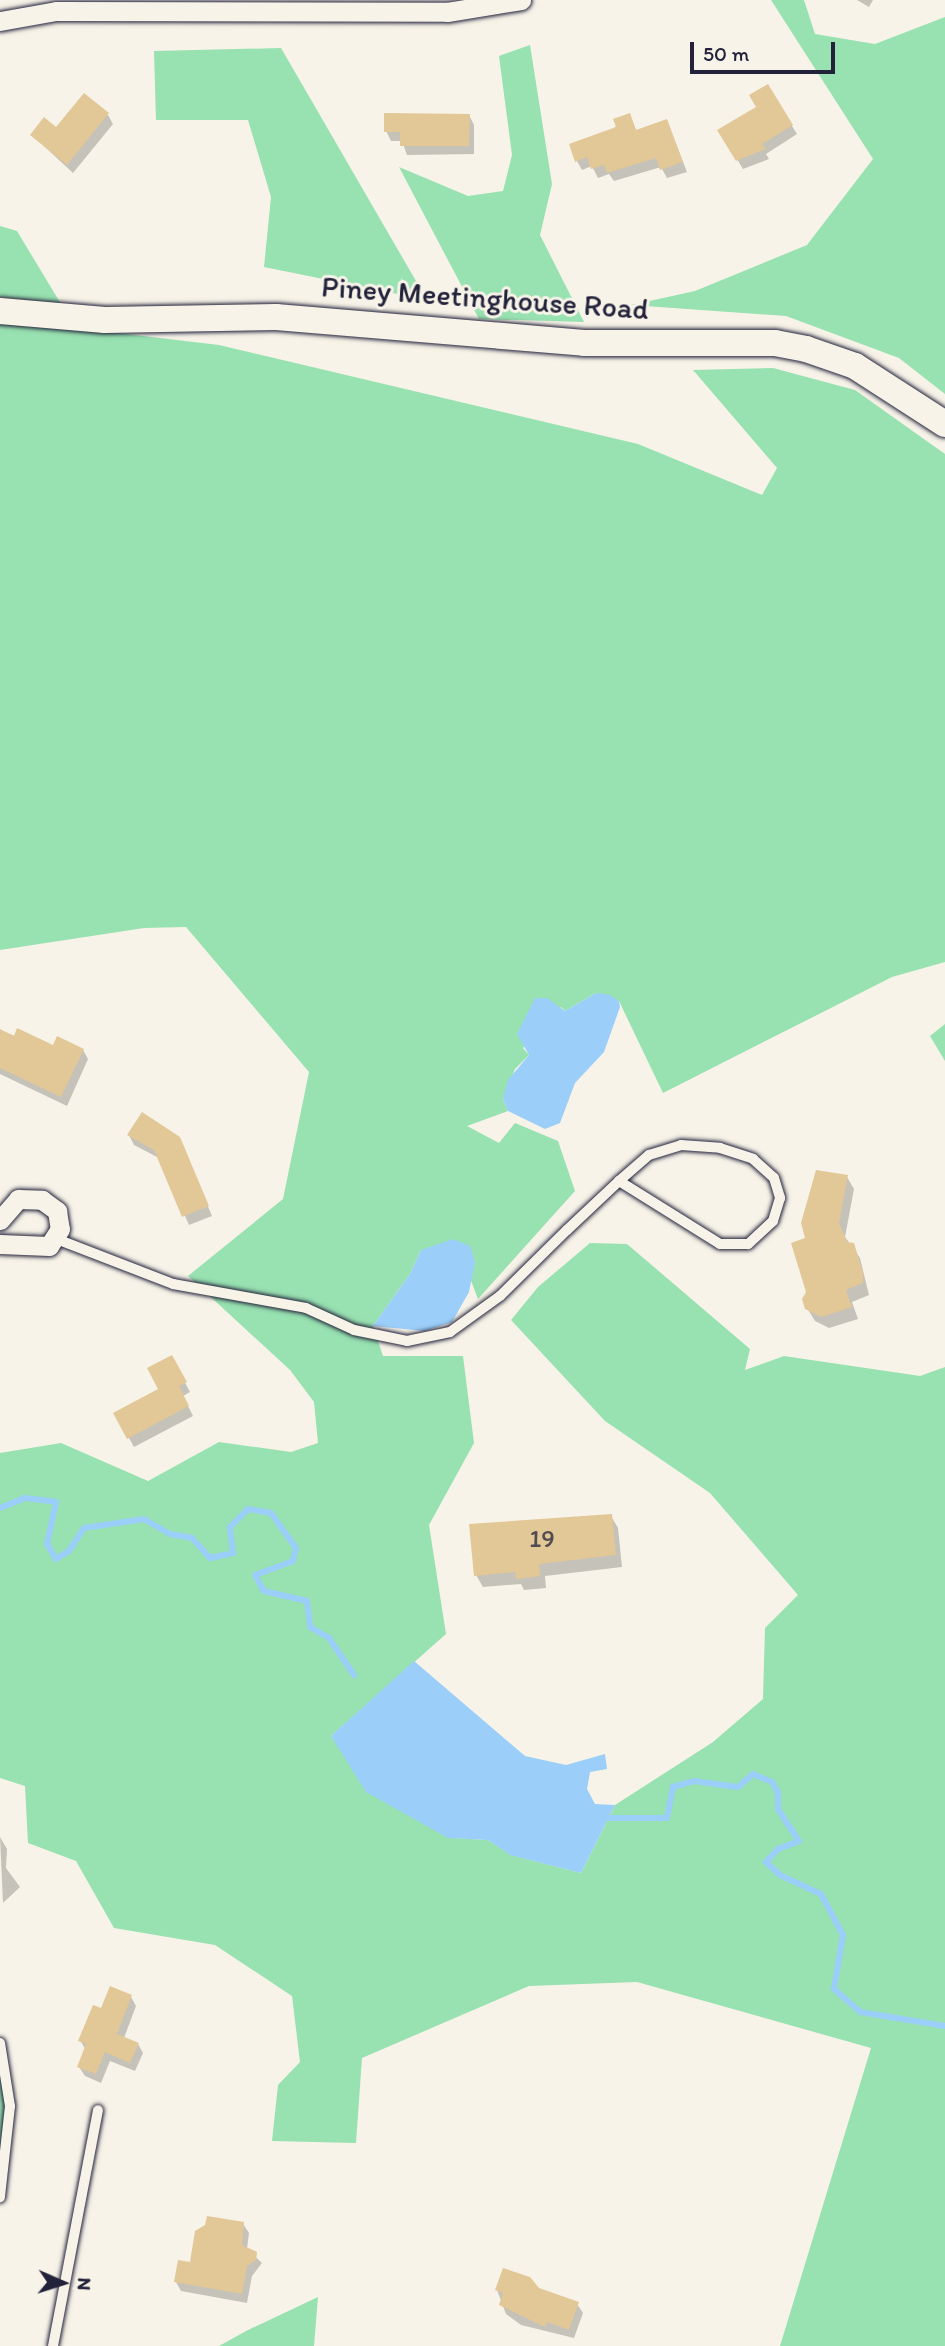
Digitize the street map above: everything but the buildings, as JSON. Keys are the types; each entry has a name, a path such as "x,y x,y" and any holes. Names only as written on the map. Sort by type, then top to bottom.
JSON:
{"main road":[{"name":"Piney Meetinghouse Road","path":"0,311 105,320 276,317 584,343 775,343 806,348 855,366 945,424"}],"street":[{"path":"0,22 56,11 447,12 521,0"},
{"path":"0,1220 18,1199 42,1200 57,1211 60,1229 48,1246 0,1244"}],"lane":[{"path":"54,1238 173,1284 306,1308 355,1331 407,1341 450,1332 500,1296 619,1181 649,1155 670,1148 720,1148 753,1159 774,1178 780,1198 774,1220 748,1244 720,1244 619,1181"},
{"path":"0,2043 10,2106 0,2197"},
{"path":"52,2346 98,2110"}],"green space":[{"path":"771,0 804,0 815,34 875,44 945,17 945,394 899,358 786,316 631,305 695,291 807,245 873,159"},
{"path":"530,45 552,184 540,235 584,322 479,319 399,167 468,196 503,191 512,155 499,56"},
{"path":"281,48 427,300 264,267 271,197 248,120 156,120 154,51"},
{"path":"0,226 17,231 61,304 0,297"},
{"path":"0,319 219,345 638,444 762,495 777,468 693,370 773,368 855,390 945,454 945,962 892,977 663,1093 619,1001 596,993 565,1011 561,1007 523,1048 529,1055 515,1069 503,1099 508,1111 467,1126 499,1143 515,1123 558,1141 575,1191 478,1299 470,1278 475,1262 421,1250 410,1274 373,1326 383,1356 463,1356 474,1443 429,1525 446,1634 331,1736 454,1838 488,1840 511,1855 581,1873 615,1805 713,1742 763,1699 765,1628 798,1595 710,1493 605,1421 511,1320 538,1287 590,1243 627,1244 750,1349 745,1370 784,1356 920,1376 945,1367 945,2346 780,2346 871,2048 637,1982 529,1986 362,2058 356,2143 272,2141 278,2085 300,2062 292,1996 215,1945 114,1928 76,1861 28,1843 25,1786 0,1778 0,1453 61,1443 148,1481 219,1442 291,1452 318,1443 314,1402 290,1370 188,1276 283,1199 309,1072 186,927 144,928 0,950"},
{"path":"945,1024 945,1061 930,1036"},
{"path":"0,2043 8,2070 0,2198"},
{"path":"318,2297 314,2346 219,2346 248,2330"}],"water":[{"path":"596,993 610,995 619,1001 620,1007 604,1052 575,1083 560,1123 545,1129 508,1111 503,1099 508,1080 529,1055 517,1034 535,998 547,998 565,1011"},
{"path":"453,1239 470,1246 475,1262 469,1292 452,1322 425,1331 373,1326 410,1274 421,1250"},
{"path":"414,1661 525,1756 566,1765 605,1754 607,1769 590,1772 587,1789 595,1804 615,1805 581,1873 510,1855 488,1840 448,1838 366,1792 331,1736"}],"waterway":[{"path":"0,1508 25,1498 56,1502 47,1544 56,1559 69,1551 84,1528 144,1519 170,1534 192,1538 210,1558 233,1553 230,1527 248,1509 271,1513 296,1548 293,1561 255,1575 264,1591 307,1601 310,1627 329,1638 354,1675"},
{"path":"609,1818 667,1818 673,1787 694,1781 738,1787 753,1774 772,1782 778,1793 778,1809 799,1841 778,1849 766,1862 780,1875 821,1894 843,1935 834,1989 860,2012 945,2026"}]}
